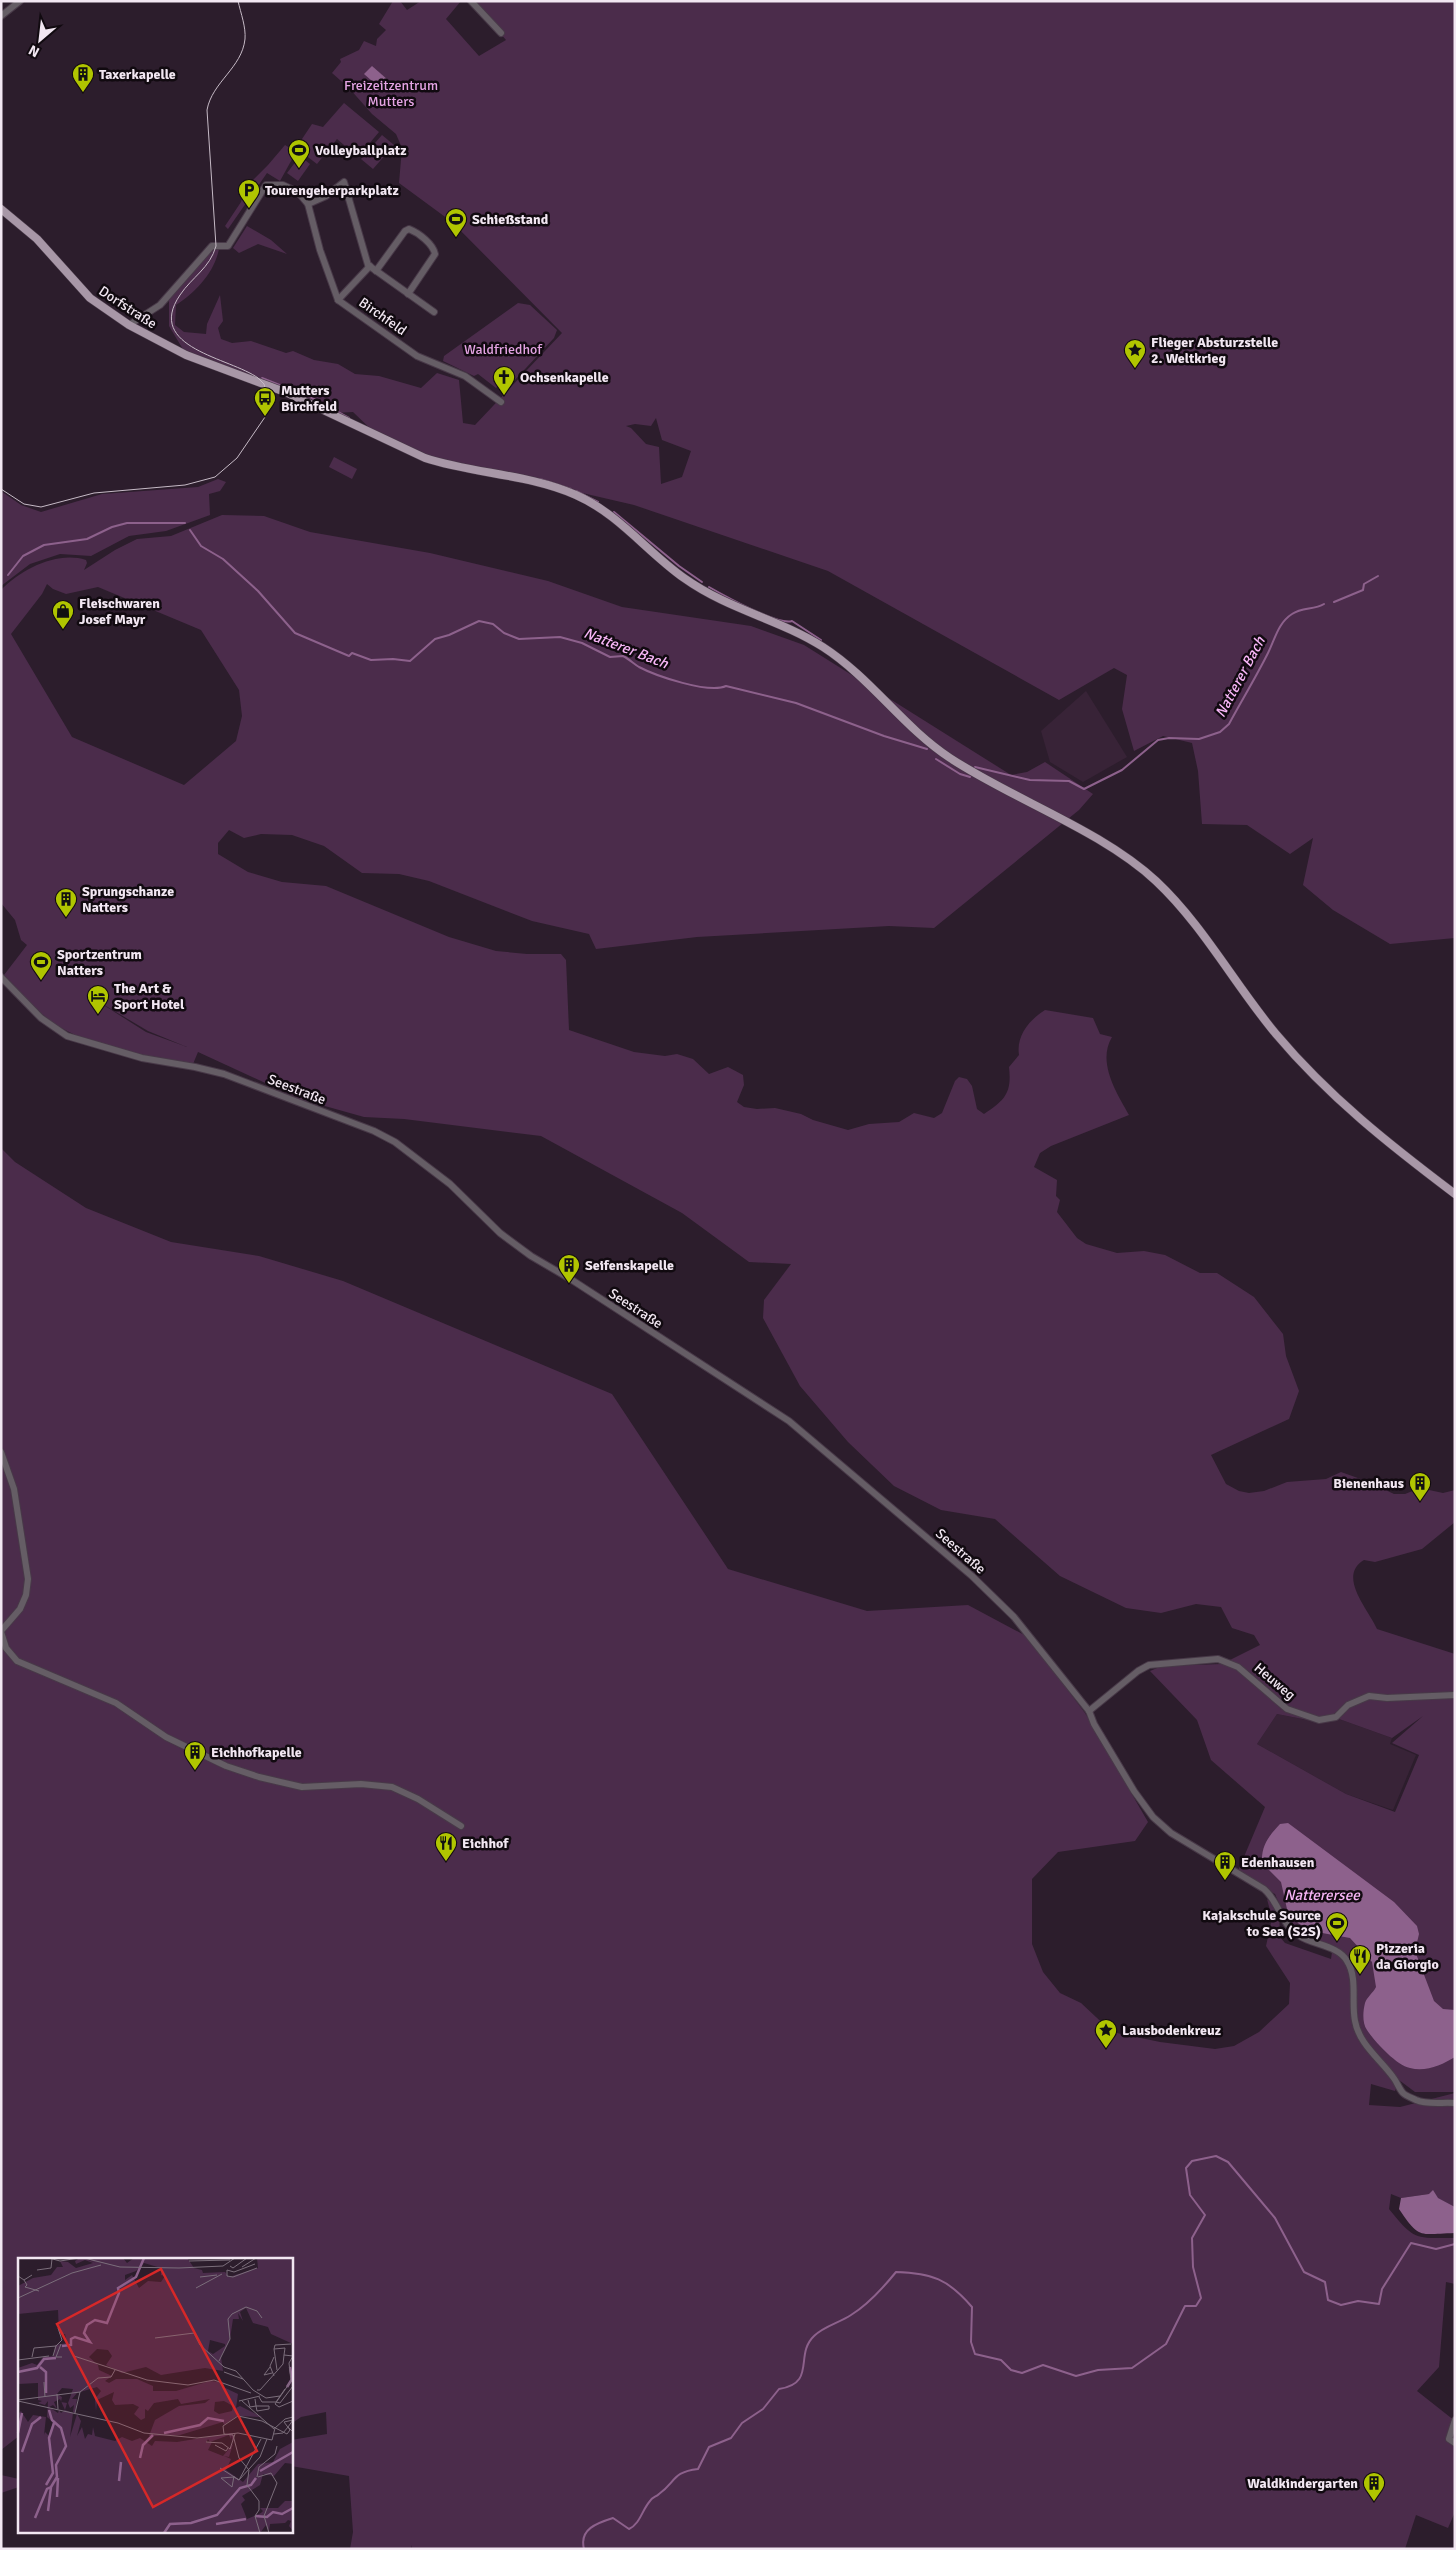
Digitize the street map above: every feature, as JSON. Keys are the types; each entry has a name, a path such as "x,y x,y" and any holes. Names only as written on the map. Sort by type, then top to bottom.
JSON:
{"main road":[{"name":"Dorfstraße","path":"1,209 37,239 90,298 129,325 186,355 267,385 425,458 450,466 545,485 574,494 612,517 670,568 703,591 723,602 796,632 823,647 855,672 921,736 947,756 982,778 1104,843 1145,872 1178,905 1264,1020 1312,1075 1377,1135 1455,1194"}],"street":[{"path":"1,16 20,1"},
{"path":"471,1 501,33"},
{"path":"129,325 160,305 212,246 228,246 266,185 283,185 298,192 308,204 326,196 344,182 361,245 370,266 434,312"},
{"name":"Birchfeld","path":"308,204 320,250 338,300 417,356 465,376 501,402"},
{"path":"376,271 405,231 416,232 432,247 435,254 408,294"},
{"path":"338,300 370,266"},
{"name":"Seestraße","path":"1,977 41,1018 67,1036 142,1058 195,1066 224,1074 304,1106 350,1121 394,1142 450,1184 500,1233 531,1256 572,1280 789,1422 972,1576 1014,1617 1089,1711"},
{"path":"1,1452 14,1489 28,1579 26,1595 20,1610 1,1631 6,1648 17,1661 116,1703 166,1737 226,1766 259,1777 302,1787 361,1784 392,1788 418,1798 461,1826"},
{"name":"Heuweg","path":"1089,1711 1138,1671 1149,1665 1218,1659 1238,1667 1287,1709 1319,1720 1336,1717 1348,1704 1369,1696 1386,1698 1455,1695"},
{"path":"1089,1711 1094,1724 1134,1791 1153,1818 1171,1833 1271,1895 1285,1921 1296,1934 1309,1942 1334,1949 1346,1958 1351,1969 1353,2006 1357,2030 1364,2043 1394,2078 1403,2094 1419,2102 1454,2103"},
{"path":"1455,2420 1449,2435 1449,2438 1455,2443"}],"shaded area":[{"path":"1086,691 1127,757 1083,782 1050,762 1041,731"},
{"path":"1277,1714 1313,1721 1339,1719 1392,1738 1390,1744 1416,1755 1393,1810 1346,1794 1257,1744"}],"green space":[{"name":"Freizeitzentrum Mutters","path":"393,1 400,1 407,10 421,1 461,1 446,19 479,56 506,40 472,1 1455,1 1455,938 1390,944 1333,910 1303,885 1313,838 1290,854 1247,825 1202,824 1198,771 1192,743 1163,736 1134,751 1122,709 1127,675 1114,668 1059,700 828,571 634,505 462,465 428,455 378,436 353,412 335,413 247,374 184,351 169,326 169,299 210,251 219,249 213,266 203,281 176,305 175,325 184,332 206,334 207,324 220,295 223,321 218,328 221,339 232,343 251,341 286,353 293,351 314,360 338,364 355,374 379,376 421,388 437,373 459,380 463,423 475,425 562,333 452,222 399,183 402,148 396,134 372,114 349,88 332,73 341,62 340,59 359,50 364,41 376,46 377,39 386,30 379,24","holes":["656,418 662,440 691,451 682,477 661,484 659,447 646,444 631,428 626,426 635,424 651,426"]},
{"path":"344,103 379,132 358,157 337,139 317,164 296,148 312,124 323,127"},
{"path":"382,135 394,145 373,169 361,159"},
{"path":"285,145 296,152 280,181 267,173 228,229 225,226 241,202 245,188"},
{"name":"Volleyballplatz","path":"300,156 310,164 298,181 287,173"},
{"path":"247,226 271,240 287,254 258,244 239,253 233,248"},
{"name":"Waldfriedhof","path":"518,303 530,305 557,330 554,338 512,383 506,378 496,388 478,374 474,376 443,361 444,356"},
{"path":"334,457 357,469 352,479 329,467"},
{"path":"218,479 226,482 220,491 209,494 210,515 166,531 129,536 91,556 60,554 30,564 1,586 1,491 21,505 41,512 102,494 198,487"},
{"path":"222,515 264,516 310,532 430,553 548,581 622,607 751,626 804,645 1011,775 1027,772 1045,762 1093,794 1079,810 934,928 889,926 697,937 596,949 589,934 532,921 429,881 399,874 362,873 324,846 292,835 261,834 244,838 229,830 218,843 218,854 248,872 282,882 326,886 449,937 496,951 527,954 561,954 566,960 569,1030 634,1052 665,1056 677,1054 693,1059 709,1074 728,1067 743,1075 744,1085 737,1102 744,1107 757,1109 775,1108 801,1114 813,1120 848,1130 869,1124 899,1122 914,1113 934,1118 942,1113 955,1081 959,1077 967,1079 972,1086 977,1109 984,1114 1006,1095 1010,1076 1009,1067 1019,1055 1020,1041 1025,1029 1034,1019 1045,1010 1093,1018 1100,1034 1112,1037 1106,1056 1107,1067 1114,1087 1129,1115 1051,1146 1040,1153 1034,1167 1057,1180 1056,1196 1060,1200 1057,1212 1077,1238 1086,1244 1117,1253 1144,1251 1165,1255 1200,1273 1217,1273 1254,1297 1283,1334 1286,1356 1299,1391 1289,1419 1211,1455 1226,1484 1239,1491 1249,1493 1264,1491 1287,1482 1326,1479 1341,1472 1394,1494 1405,1494 1420,1488 1443,1493 1455,1490 1455,1522 1422,1549 1375,1562 1364,1560 1356,1567 1353,1575 1357,1593 1377,1629 1455,1654 1455,2092 1415,2092 1399,2080 1395,2091 1371,2084 1369,2105 1400,2107 1455,2093 1455,2207 1429,2194 1401,2198 1391,2194 1389,2209 1405,2227 1417,2236 1455,2238 1455,2284 1446,2282 1439,2367 1417,2391 1455,2421 1455,2512 1448,2528 1416,2515 1405,2549 412,2549 411,2545 411,2549 350,2549 353,2532 349,2476 292,2466 292,2440 327,2434 326,2412 301,2417 292,2423 292,2258 18,2258 18,2437 1,2450 1,1148 15,1162 86,1208 171,1242 259,1256 343,1281 612,1394 728,1569 867,1611 968,1605 1028,1637 1085,1713 1148,1822 1135,1841 1058,1852 1032,1879 1032,1944 1043,1972 1060,1993 1081,2003 1112,2032 1160,2042 1215,2049 1234,2046 1259,2032 1289,2004 1290,1983 1266,1946 1272,1918 1267,1899 1277,1911 1280,1925 1279,1936 1285,1943 1331,1959 1332,1952 1307,1938 1288,1924 1275,1894 1238,1871 1265,1807 1211,1760 1197,1720 1150,1671 1162,1666 1222,1664 1260,1645 1254,1635 1232,1628 1221,1607 1196,1604 1161,1613 1126,1608 1060,1576 995,1519 941,1510 894,1486 848,1442 800,1386 763,1318 764,1300 791,1264 749,1262 682,1213 541,1136 404,1119 364,1117 300,1099 198,1052 193,1064 102,1045 84,1039 47,1018 4,975 27,945 21,940 15,920 1,903 1,590 19,575 40,564 63,558 75,558 86,560 87,563 84,570 115,550 137,539 171,536","holes":["47,584 53,589 66,594 98,587 201,630 239,690 242,716 236,741 184,785 72,737 11,634 42,594","94,999 148,1031 187,1047 146,1032","1277,1714 1313,1721 1339,1719 1392,1738 1423,1716 1392,1743 1419,1755 1395,1812 1346,1794 1257,1744"]},
{"path":"1,2475 18,2479 18,2487 1,2493"}],"water":[{"path":"372,66 388,80 380,88 364,74"},
{"name":"Natterersee","path":"1288,1823 1394,1902 1417,1926 1419,1934 1415,1951 1434,2001 1443,2009 1455,2010 1455,2057 1434,2067 1410,2068 1392,2058 1380,2047 1367,2030 1363,2013 1364,2006 1376,1987 1372,1962 1350,1938 1311,1931 1293,1920 1287,1909 1281,1882 1262,1863 1264,1846 1269,1837 1280,1824"},
{"path":"1433,2190 1438,2198 1455,2207 1455,2233 1421,2233 1412,2226 1399,2209 1401,2198 1429,2194"}],"waterway":[{"path":"262,378 312,398 349,418"},
{"path":"540,479 571,489"},
{"path":"576,491 598,502"},
{"path":"614,512 679,566 702,582"},
{"name":"Natterer Bach","path":"8,575 23,556 44,545 87,539 112,527 127,523 185,523"},
{"name":"Natterer Bach","path":"190,530 201,546 223,559 258,591 295,633 349,656 352,653 371,660 393,659 410,661 435,639 449,635 479,621 493,624 504,633 519,639 560,637 582,643 610,657 623,656 647,671 682,683 708,688 726,686 796,703 884,736 927,749"},
{"name":"Natterer Bach","path":"1334,602 1363,590 1364,584 1378,576"},
{"path":"709,587 764,615 792,621 821,640"},
{"name":"Natterer Bach","path":"975,767 1030,780 1069,781 1084,789 1122,770 1158,740 1169,738 1199,739 1220,732 1229,724 1283,622 1296,612 1324,604"},
{"name":"Natterer Bach","path":"936,759 960,774 970,777"},
{"path":"584,2549 584,2536 591,2528 601,2522 613,2518 629,2529 633,2527 652,2499 675,2478 683,2472 698,2469 709,2447 731,2438 742,2423 763,2409 779,2389 791,2386 798,2381 802,2375 805,2351 808,2343 814,2336 864,2306 896,2272 930,2276 939,2279 955,2290 972,2307 971,2342 975,2354 1001,2360 1011,2370 1022,2373 1043,2365 1076,2376 1098,2370 1132,2368 1166,2344 1185,2306 1196,2306 1201,2298 1193,2267 1192,2238 1205,2215 1190,2195 1186,2168 1192,2161 1216,2156 1228,2162 1275,2218 1304,2272 1325,2282 1328,2300 1341,2305 1358,2301 1379,2304 1382,2289 1411,2243 1436,2249 1455,2244"}],"tram line":[{"path":"1,489 24,504 41,507 94,493 185,485 215,477 237,458 265,417 267,396 264,384 258,378 245,371 195,349 182,339 173,328 172,313 180,295 210,260 216,246 207,110 215,91 233,67 243,49 245,30 238,1"}],"place":[{"name":"Taxerkapelle","path":"83,93"},
{"name":"Volleyballplatz","path":"299,169"},
{"name":"Tourengeherparkplatz","path":"249,209"},
{"name":"Schießstand","path":"456,238"},
{"name":"Flieger Absturzstelle 2. Weltkrieg","path":"1135,369"},
{"name":"Ochsenkapelle","path":"504,396"},
{"name":"Mutters Birchfeld","path":"265,417"},
{"name":"Fleischwaren Josef Mayr","path":"63,630"},
{"name":"Sprungschanze Natters","path":"66,918"},
{"name":"Sportzentrum Natters","path":"41,981"},
{"name":"The Art & Sport Hotel","path":"98,1015"},
{"name":"Seifenskapelle","path":"569,1284"},
{"name":"Bienenhaus","path":"1420,1502"},
{"name":"Eichhofkapelle","path":"195,1771"},
{"name":"Eichhof","path":"446,1862"},
{"name":"Edenhausen","path":"1225,1881"},
{"name":"Kajakschule Source to Sea (S2S)","path":"1337,1942"},
{"name":"Pizzeria da Giorgio","path":"1360,1975"},
{"name":"Lausbodenkreuz","path":"1106,2049"},
{"name":"Waldkindergarten","path":"1374,2502"}]}
